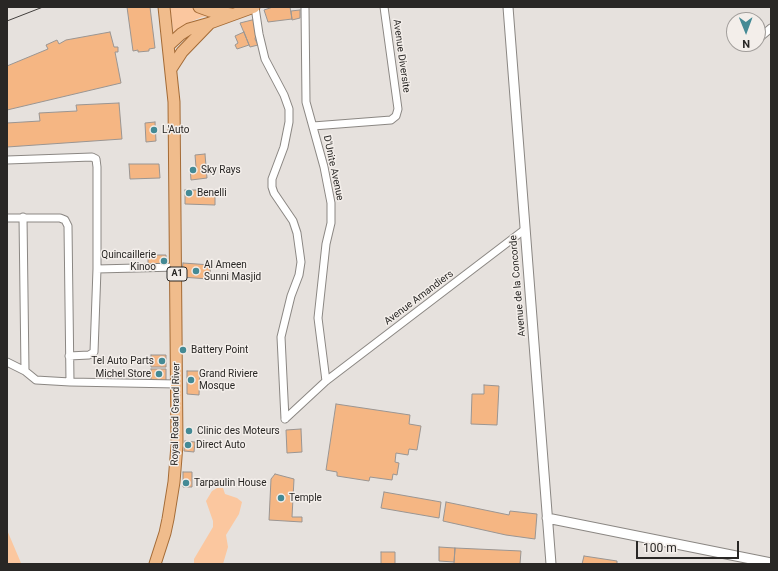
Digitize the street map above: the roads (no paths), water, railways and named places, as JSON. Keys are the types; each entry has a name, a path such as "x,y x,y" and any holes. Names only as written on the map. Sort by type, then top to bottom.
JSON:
{"main road":[{"name":"A1","path":"164,7 169,45"},
{"path":"199,7 210,11 235,14"},
{"path":"169,45 177,37 195,26 210,23 255,7"},
{"path":"171,69 178,57 210,23"},
{"path":"169,45 182,46 192,41"},
{"name":"Royal Road Grand River","path":"155,564 165,533 174,482 177,445 177,267 174,102 169,45"}],"street":[{"name":"Avenue Amandiers","path":"255,7 265,59 284,95 289,109 289,122 284,146 272,179 272,187 293,221 297,233 301,262 299,275 291,296 281,337 284,419 326,381 524,230"},
{"name":"D'Unite Avenue","path":"305,7 306,102 324,167 331,203 318,318 326,381"},
{"name":"Avenue Diversite","path":"313,126 391,120 396,116 398,109 384,7"},
{"name":"Avenue de la Concorde","path":"508,7 524,230 551,564"},
{"path":"7,160 92,157 96,159 97,268 94,352 89,355 69,356"},
{"path":"23,217 25,371"},
{"path":"7,218 60,218 65,220 68,226 70,382"},
{"path":"97,268 177,267"},
{"path":"7,362 25,371 36,380 177,384"},
{"path":"547,518 771,563"}],"tram line":[{"path":"7,21 43,7"}],"place":[{"name":"L'Auto","path":"154,130"},
{"name":"Sky Rays","path":"193,170"},
{"name":"Benelli","path":"189,193"},
{"name":"Quincaillerie Kinoo","path":"164,261"},
{"name":"Al Ameen Sunni Masjid","path":"196,271"},
{"name":"Battery Point","path":"183,350"},
{"name":"Tel Auto Parts","path":"162,361"},
{"name":"Michel Store","path":"159,374"},
{"name":"Grand Riviere Mosque","path":"191,380"},
{"name":"Clinic des Moteurs","path":"189,431"},
{"name":"Direct Auto","path":"188,445"},
{"name":"Tarpaulin House","path":"186,483"},
{"name":"Temple","path":"281,498"}]}
